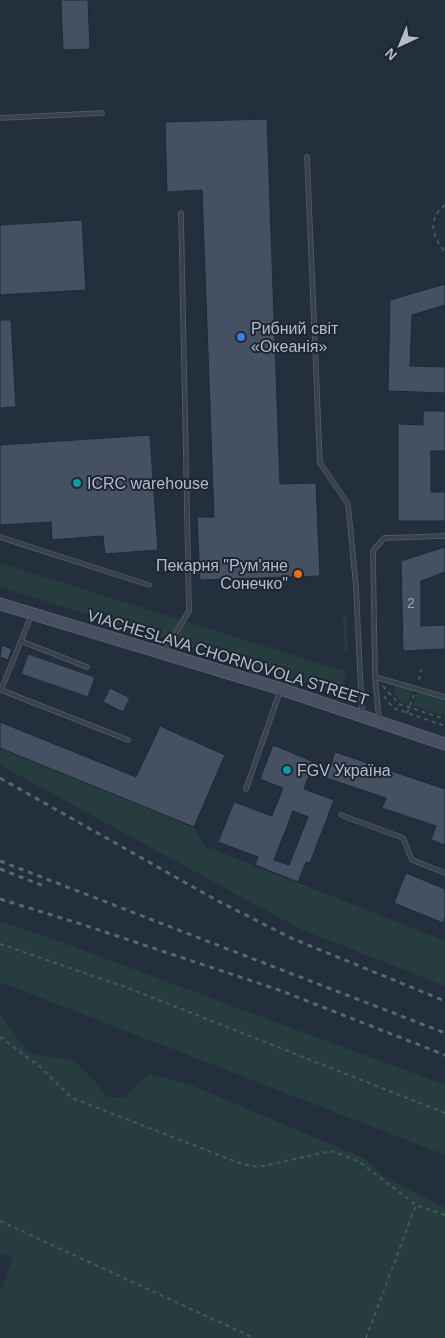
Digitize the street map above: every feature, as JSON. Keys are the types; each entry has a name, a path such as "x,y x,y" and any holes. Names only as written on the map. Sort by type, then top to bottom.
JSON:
{"main road":[{"name":"VIACHESLAVA CHORNOVOLA STREET","path":"0,604 281,689 379,720 445,744"}],"lane":[{"path":"0,118 102,113"},
{"path":"307,158 320,462 348,504 356,587 362,715"},
{"path":"162,654 189,611 180,213"},
{"path":"379,720 375,677 373,551 384,538 445,536"},
{"path":"0,537 149,585"},
{"path":"32,614 1,690 128,740"},
{"path":"21,641 87,667"},
{"path":"375,677 445,697"},
{"path":"246,790 281,689"},
{"path":"341,816 403,838 412,860 445,873"}],"path":[{"path":"445,205 436,213 432,225 445,252"},
{"path":"419,680 421,670"},
{"path":"375,677 399,704 445,719"},
{"path":"408,713 416,690"},
{"path":"376,694 385,697 393,708 445,726"},
{"path":"0,944 128,988 445,1113"},
{"path":"0,1037 39,1066 72,1098 242,1164 259,1166 330,1151 361,1163 416,1205 445,1215"},
{"path":"366,1338 416,1205"},
{"path":"0,1221 254,1338"}],"green space":[{"path":"0,563 347,672 340,694 0,587"},
{"path":"343,616 346,616 348,651 345,652"},
{"path":"395,685 412,690 407,705 394,692"},
{"path":"418,691 445,700 445,716 413,706"},
{"path":"0,748 194,827 205,846 445,941 445,986 300,929 0,765"},
{"path":"0,921 445,1085 445,1155 0,982"},
{"path":"0,1014 28,1053 73,1060 107,1097 124,1098 149,1074 191,1085 365,1159 385,1177 445,1208 445,1338 0,1338 0,1293 13,1257 0,1254"}],"building":[{"path":"61,0 88,0 90,49 63,50"},
{"name":"Рибний світ «Океанія»","path":"267,119 280,484 316,483 320,576 200,580 197,517 214,517 202,190 167,192 165,122"},
{"path":"82,220 86,290 0,295 0,225"},
{"path":"445,284 445,305 412,315 410,366 445,367 445,393 388,391 390,300"},
{"path":"0,320 11,320 16,407 0,408"},
{"path":"423,411 445,411 445,451 431,451 431,492 445,492 445,521 398,521 398,424 423,425"},
{"name":"ICRC warehouse","path":"150,435 158,550 105,554 103,536 52,540 51,522 0,525 0,445"},
{"path":"445,547 445,572 421,581 421,626 445,625 445,649 403,651 401,561"},
{"path":"2,645 12,649 8,660 0,657"},
{"path":"28,654 95,677 88,697 21,674"},
{"path":"110,688 130,698 123,712 103,702"},
{"path":"0,722 136,777 160,726 225,755 194,827 0,748"},
{"path":"273,745 314,762 304,789 334,800 310,863 306,862 298,882 255,865 258,857 218,842 234,802 272,816 283,788 260,779","holes":["293,811 308,817 289,865 274,860"]},
{"path":"335,752 445,789 445,845 431,840 436,826 382,808 386,798 326,778"},
{"path":"406,873 445,889 445,917 443,923 394,903"}],"railway":[{"path":"0,778 218,901 291,938 445,1001"},
{"path":"0,861 445,1033"},
{"path":"0,869 44,886"},
{"path":"0,899 279,990 445,1055"}],"place":[{"name":"Рибний світ «Океанія»","path":"241,337"},
{"name":"ICRC warehouse","path":"77,483"},
{"name":"Пекарня \"Рум'яне Сонечко\"","path":"298,574"},
{"name":"FGV Україна","path":"287,770"}]}
